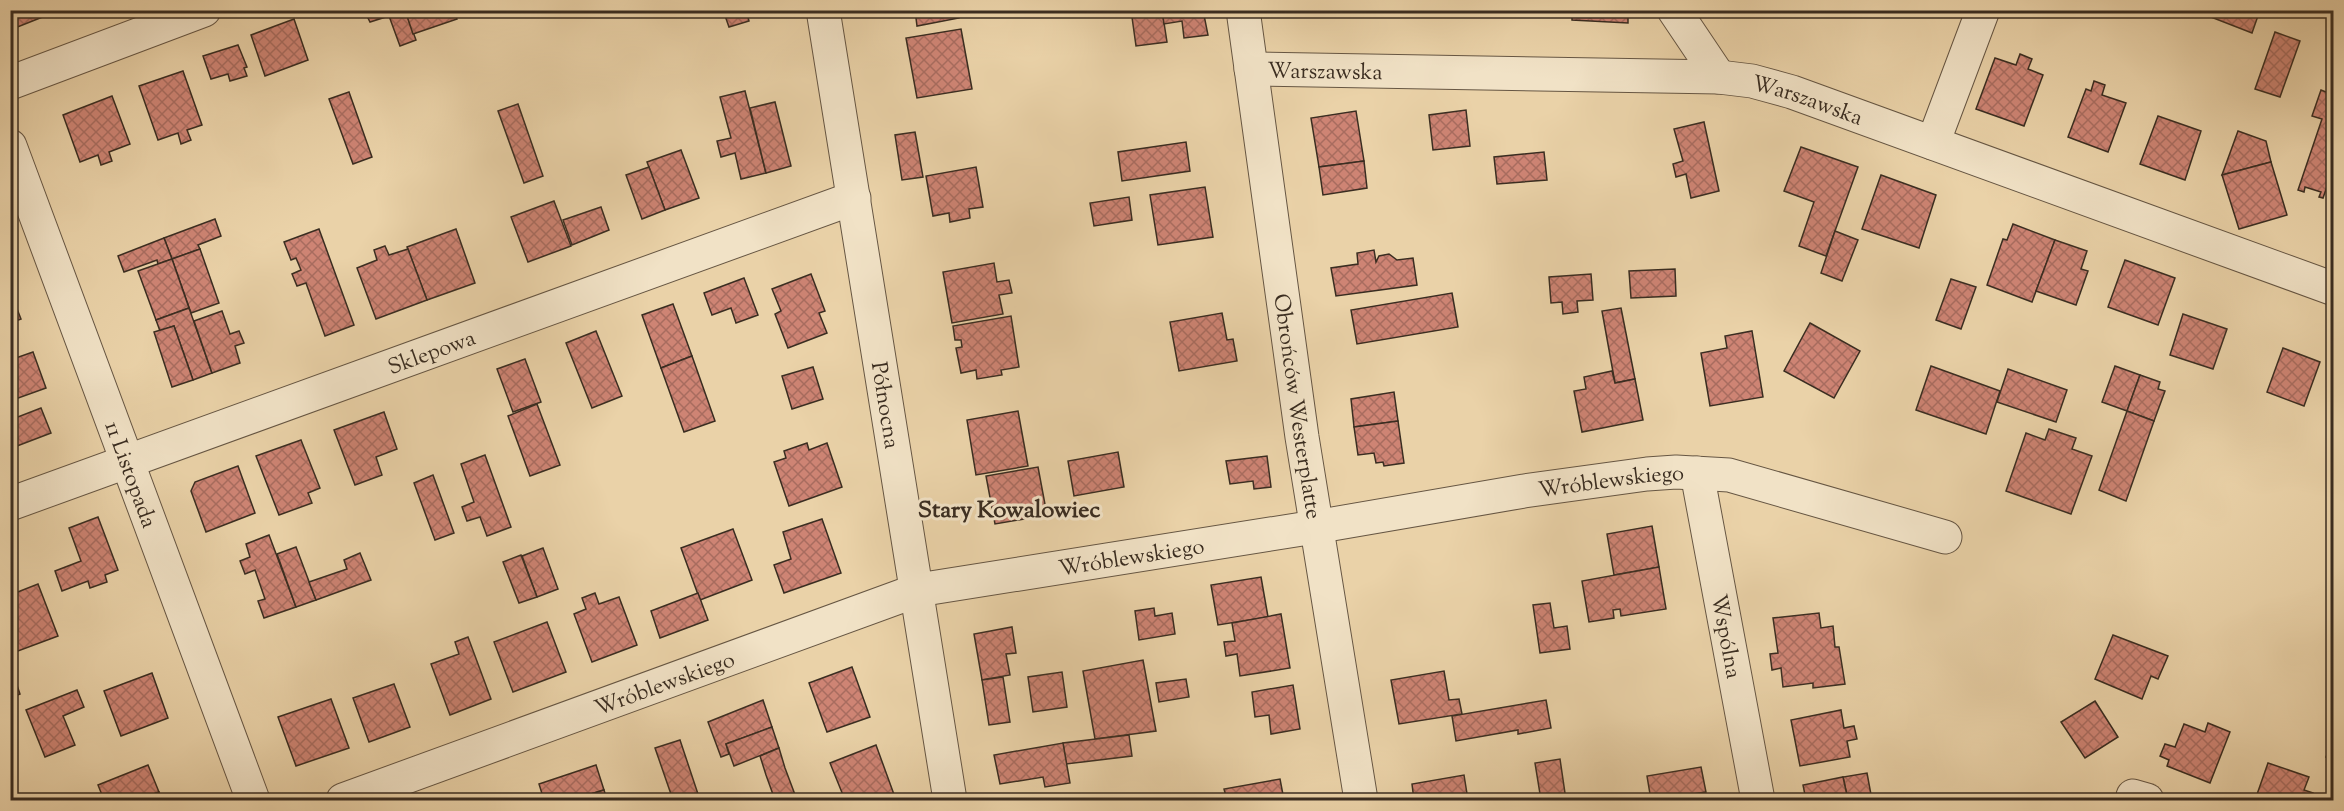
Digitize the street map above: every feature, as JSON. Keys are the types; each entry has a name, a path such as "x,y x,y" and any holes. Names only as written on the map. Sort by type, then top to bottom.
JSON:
{"street":[{"path":"10,83 204,10"},
{"name":"Północna","path":"823,10 918,590 950,801"},
{"name":"Obrońców Westerplatte","path":"1243,10 1315,527 1361,801"},
{"path":"1674,10 1719,77"},
{"path":"1933,143 1983,10"},
{"name":"Warszawska","path":"1251,69 1719,77 1752,81 1792,92 2334,289"},
{"name":"11 Listopada","path":"10,146 253,801"},
{"name":"Sklepowa","path":"10,504 854,198"},
{"name":"Wróblewskiego","path":"343,801 918,590 1315,527 1536,489 1647,474 1697,472 1729,475 1945,537"},
{"name":"Wspólna","path":"1697,472 1758,801"}],"building":[{"path":"10,10 54,10 55,12 15,28"},
{"path":"364,10 405,10 416,40 400,46 389,16 370,22"},
{"path":"405,10 454,10 457,19 413,34"},
{"path":"723,10 746,10 749,21 729,27"},
{"path":"915,10 958,10 959,18 917,26"},
{"path":"1131,10 1162,10 1167,42 1136,46"},
{"path":"1162,10 1203,10 1208,35 1184,38 1182,21 1164,24"},
{"path":"1572,10 1628,10 1628,23 1572,20"},
{"path":"2193,10 2260,10 2252,33"},
{"path":"294,19 308,60 265,76 251,35"},
{"path":"961,29 972,89 917,98 906,38"},
{"path":"2275,32 2300,41 2280,97 2255,89"},
{"path":"238,45 247,67 244,68 247,76 230,81 228,74 211,79 203,56"},
{"path":"2020,54 2032,59 2028,69 2043,75 2024,126 1976,109 1995,58 2016,65"},
{"path":"183,71 202,125 187,130 191,140 181,144 178,133 158,140 139,86"},
{"path":"2094,81 2105,85 2102,95 2126,103 2108,152 2068,137 2086,89 2091,91"},
{"path":"2334,87 2334,166 2323,198 2319,197 2321,192 2305,187 2304,192 2298,190 2322,119 2312,116 2321,90 2331,94"},
{"path":"745,91 766,173 741,179 735,153 721,157 717,141 731,138 720,97"},
{"path":"349,92 372,157 353,164 329,99"},
{"path":"112,96 130,144 109,152 112,161 101,165 98,155 80,162 63,115"},
{"path":"775,102 791,166 766,173 750,108"},
{"path":"518,104 543,176 524,183 498,111"},
{"path":"1466,110 1470,146 1433,150 1429,115"},
{"path":"1356,111 1364,161 1319,167 1311,118"},
{"path":"2158,116 2201,131 2185,180 2140,164"},
{"path":"1704,122 1719,191 1691,198 1686,174 1676,177 1673,164 1683,161 1674,129"},
{"path":"2238,131 2266,141 2271,162 2222,175"},
{"path":"915,132 923,177 902,180 895,135"},
{"path":"1186,142 1190,171 1122,181 1118,152"},
{"path":"1801,147 1858,167 1826,256 1799,246 1814,202 1784,191"},
{"path":"681,150 699,198 665,210 647,162"},
{"path":"1544,152 1547,180 1497,184 1494,157"},
{"path":"1364,161 1367,188 1323,195 1319,167"},
{"path":"2271,162 2287,215 2239,229 2222,175"},
{"path":"649,167 665,210 642,219 626,175"},
{"path":"976,167 983,207 969,209 970,218 950,222 949,213 933,216 926,176"},
{"path":"1881,175 1936,195 1919,248 1862,229"},
{"path":"1205,187 1213,237 1158,245 1150,195"},
{"path":"1129,197 1132,220 1094,226 1090,203"},
{"path":"554,201 571,246 528,262 511,217"},
{"path":"601,207 609,230 572,245 563,220"},
{"path":"215,219 221,236 198,245 200,249 172,259 164,238"},
{"path":"2013,224 2055,240 2032,302 1987,285 2003,239 2007,240"},
{"path":"319,229 354,325 325,336 306,283 297,286 292,274 301,270 296,258 291,260 284,242"},
{"path":"456,229 475,283 427,300 407,247"},
{"path":"1835,231 1858,240 1842,281 1821,273"},
{"path":"164,238 172,259 158,264 157,260 124,272 118,256"},
{"path":"2055,240 2087,251 2081,269 2088,271 2076,305 2036,291"},
{"path":"385,246 389,255 408,249 427,300 376,319 357,268 377,260 374,250"},
{"path":"200,249 219,303 191,313 172,259"},
{"path":"1374,250 1376,262 1379,256 1389,254 1397,260 1413,258 1417,285 1336,296 1331,268 1358,264 1357,253"},
{"path":"172,259 189,308 156,320 138,271"},
{"path":"2125,260 2175,278 2158,325 2108,307"},
{"path":"994,263 997,282 1009,280 1012,293 999,295 1003,314 952,323 943,272"},
{"path":"1675,269 1676,296 1631,298 1629,271"},
{"path":"811,274 825,311 819,313 827,333 788,348 775,314 781,311 772,289"},
{"path":"1591,274 1593,300 1577,301 1578,312 1563,314 1562,302 1551,303 1549,277"},
{"path":"744,278 758,315 736,323 731,308 712,315 704,293"},
{"path":"1951,279 1976,287 1961,329 1936,320"},
{"path":"10,291 21,319 10,323"},
{"path":"1452,293 1458,327 1357,344 1351,310"},
{"path":"673,304 692,356 661,368 642,315"},
{"path":"189,308 212,373 193,380 174,326 160,331 156,320"},
{"path":"1621,308 1635,379 1615,383 1602,311"},
{"path":"222,311 230,334 239,331 244,343 235,346 240,363 212,373 194,321"},
{"path":"1222,313 1227,340 1233,339 1237,361 1179,371 1170,322"},
{"path":"2183,314 2227,329 2213,369 2170,355"},
{"path":"1011,316 1019,367 1001,370 1002,375 977,379 976,370 961,373 956,348 962,347 961,340 955,340 953,326"},
{"path":"1810,323 1860,351 1834,398 1784,371"},
{"path":"174,326 193,380 172,387 154,332"},
{"path":"596,331 622,396 592,408 566,343"},
{"path":"1752,331 1763,397 1710,406 1701,353 1727,348 1725,336"},
{"path":"2283,348 2320,362 2304,406 2267,392"},
{"path":"33,352 46,388 10,401 10,360"},
{"path":"692,356 715,421 684,432 661,368"},
{"path":"525,359 541,402 513,412 497,369"},
{"path":"1931,366 2000,391 1986,434 1916,410"},
{"path":"2115,366 2140,375 2127,411 2102,402"},
{"path":"813,367 823,399 792,409 782,376"},
{"path":"2008,369 2067,390 2056,422 1997,402"},
{"path":"1612,371 1615,383 1635,379 1643,420 1582,432 1574,391 1586,389 1584,377"},
{"path":"2140,375 2160,382 2158,389 2165,391 2154,421 2127,411"},
{"path":"1394,392 1398,421 1354,427 1351,399"},
{"path":"537,404 560,465 530,476 508,416"},
{"path":"41,408 51,433 17,446 10,430 10,420"},
{"path":"1018,411 1028,466 976,475 967,420"},
{"path":"2127,411 2154,421 2126,501 2099,490"},
{"path":"384,412 397,449 376,457 382,475 355,485 334,430"},
{"path":"1398,421 1404,463 1384,466 1383,462 1376,463 1374,453 1358,455 1354,427"},
{"path":"2049,429 2076,438 2072,449 2092,456 2071,514 2006,491 2026,433 2045,440"},
{"path":"301,440 320,488 308,493 312,503 279,515 256,456"},
{"path":"807,443 809,450 827,443 842,487 789,506 774,462 786,458 784,451"},
{"path":"10,451 17,470 10,473"},
{"path":"1118,452 1124,487 1074,496 1068,461"},
{"path":"485,455 511,527 487,536 480,517 467,521 462,507 474,502 461,464"},
{"path":"1267,456 1271,487 1254,489 1253,481 1230,484 1226,461"},
{"path":"238,466 255,513 206,532 191,491 195,482"},
{"path":"1038,467 1047,515 995,524 986,476"},
{"path":"433,475 454,533 435,540 414,483"},
{"path":"98,517 118,570 105,575 107,582 90,588 88,581 62,591 55,571 81,561 69,528"},
{"path":"822,519 841,573 784,593 774,565 791,559 783,532"},
{"path":"1652,526 1659,567 1614,575 1607,534"},
{"path":"733,529 752,580 700,600 681,548"},
{"path":"269,535 296,607 264,618 258,601 265,599 255,570 245,574 240,561 250,557 246,544"},
{"path":"296,547 316,600 296,607 277,554"},
{"path":"543,548 558,589 537,597 522,556"},
{"path":"360,553 371,580 316,600 309,582 347,569 344,560"},
{"path":"521,555 537,597 519,603 503,562"},
{"path":"1659,567 1666,609 1621,616 1620,609 1613,610 1614,618 1589,622 1582,581"},
{"path":"1261,577 1268,617 1218,625 1211,585"},
{"path":"38,584 58,636 10,654 10,595"},
{"path":"595,593 599,604 619,597 637,645 592,662 574,614 586,609 582,598"},
{"path":"698,593 708,620 660,638 651,611"},
{"path":"1550,603 1554,628 1567,626 1570,649 1540,653 1533,605"},
{"path":"1154,608 1155,616 1172,613 1175,634 1139,640 1135,611"},
{"path":"1819,613 1821,628 1833,626 1835,647 1839,647 1845,684 1813,688 1813,683 1783,687 1781,668 1772,670 1770,654 1778,653 1773,618"},
{"path":"1281,614 1290,668 1240,676 1237,654 1226,656 1224,642 1235,641 1232,623"},
{"path":"547,622 566,672 513,692 494,642"},
{"path":"1012,627 1016,653 1006,654 1010,675 982,680 974,634"},
{"path":"2113,635 2168,656 2158,679 2151,676 2142,699 2095,679"},
{"path":"468,637 491,699 450,715 431,664 459,654 455,642"},
{"path":"1143,660 1156,731 1095,739 1083,671"},
{"path":"10,665 20,694 10,698"},
{"path":"852,667 870,717 827,732 809,683"},
{"path":"1444,671 1449,700 1459,699 1462,714 1399,724 1391,680"},
{"path":"1062,672 1067,707 1033,712 1028,677"},
{"path":"152,673 168,718 121,736 104,691"},
{"path":"1003,677 1010,722 989,725 982,680"},
{"path":"1186,679 1189,697 1159,702 1156,683"},
{"path":"394,684 410,727 369,742 353,698"},
{"path":"1293,685 1300,729 1271,734 1269,715 1255,717 1252,692"},
{"path":"77,690 84,707 63,716 75,745 45,757 26,710"},
{"path":"331,699 349,748 296,766 278,717"},
{"path":"763,700 772,727 726,744 729,754 721,757 708,722"},
{"path":"1546,700 1551,728 1518,734 1518,730 1456,741 1452,716"},
{"path":"2095,701 2118,737 2085,758 2061,722"},
{"path":"1841,710 1844,728 1854,726 1857,739 1847,741 1850,757 1800,766 1791,720"},
{"path":"2208,723 2230,732 2210,783 2167,766 2169,760 2160,756 2165,744 2175,747 2184,724 2205,732"},
{"path":"772,727 779,748 734,766 726,744"},
{"path":"1129,735 1132,756 1066,764 1063,743"},
{"path":"2334,737 2334,760 2326,757"},
{"path":"680,740 698,794 673,800 655,748"},
{"path":"1063,743 1070,783 1045,787 1043,777 1000,784 994,755"},
{"path":"876,745 896,800 845,800 830,763"},
{"path":"779,748 797,800 775,800 766,775 760,756"},
{"path":"1560,759 1566,800 1541,800 1535,763"},
{"path":"2268,763 2309,777 2304,790 2313,793 2310,800 2255,800"},
{"path":"148,765 159,792 138,800 104,800 98,785"},
{"path":"596,765 604,790 571,800 544,800 539,784"},
{"path":"1701,767 1706,792 1651,800 1647,776"},
{"path":"1867,773 1872,800 1848,800 1843,777"},
{"path":"1464,775 1468,800 1414,800 1412,784"},
{"path":"1843,777 1848,800 1806,800 1803,785"},
{"path":"1280,779 1284,800 1227,800 1224,789"},
{"path":"604,790 607,800 571,800"},
{"path":"159,792 162,800 138,800"},
{"path":"698,794 700,800 680,800"}],"district":[{"name":"Stary Kowalowiec","path":"1009,509"}]}
